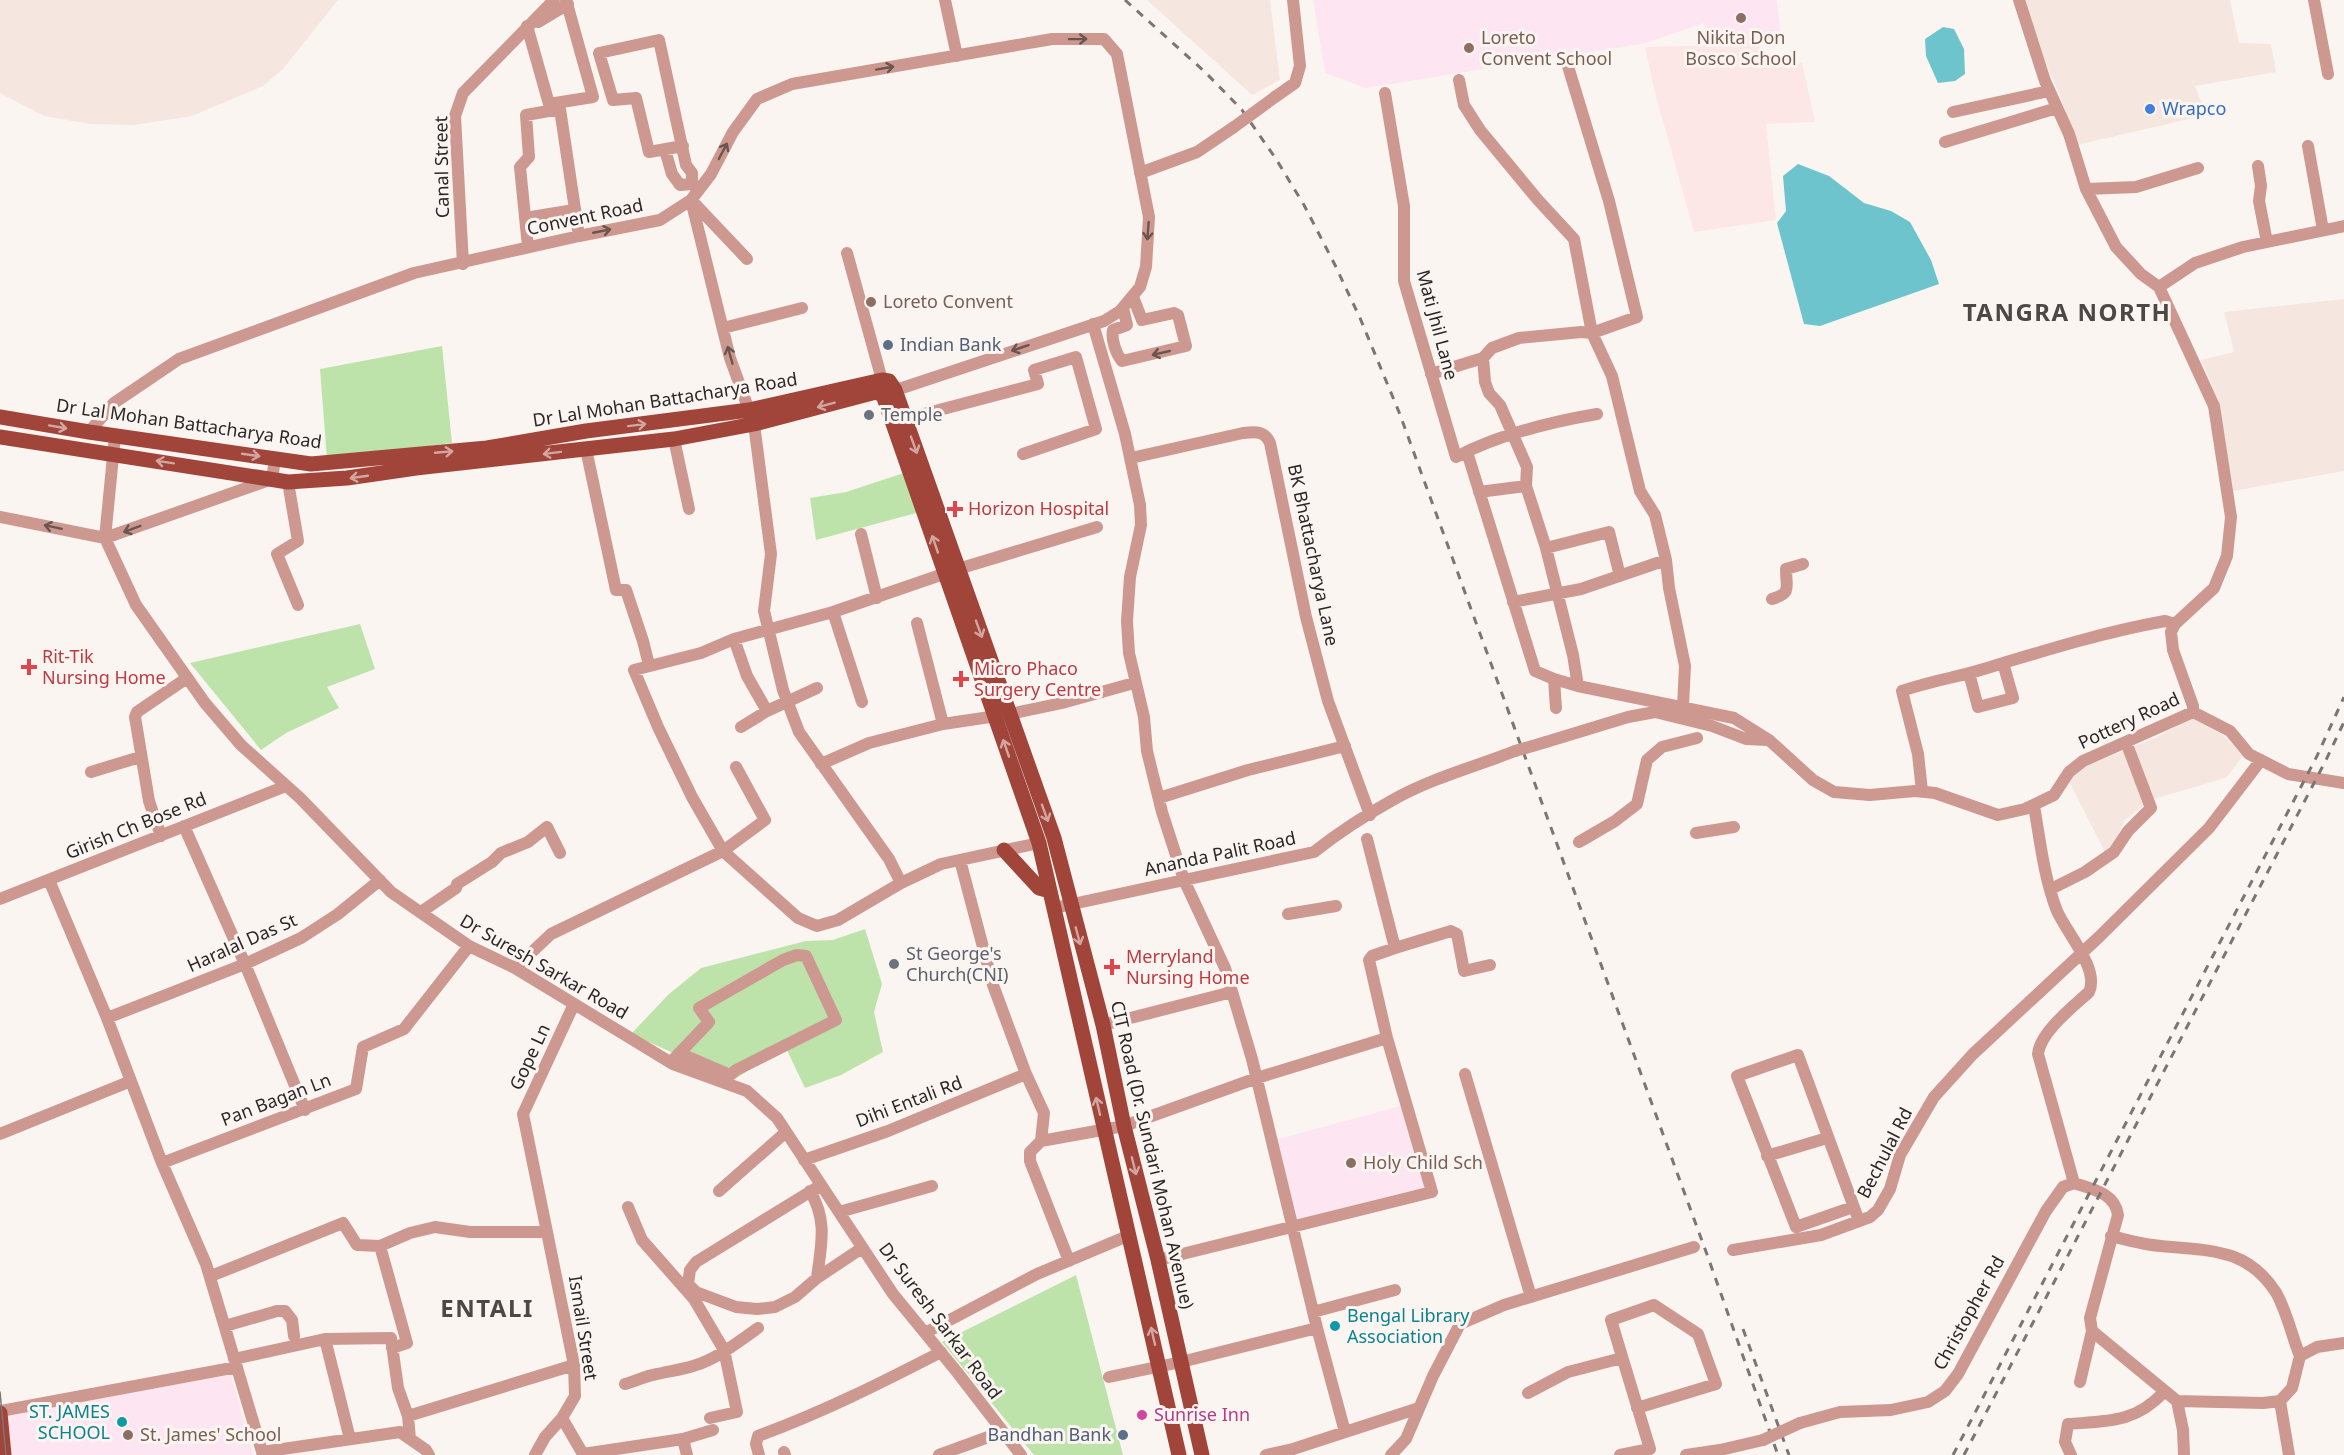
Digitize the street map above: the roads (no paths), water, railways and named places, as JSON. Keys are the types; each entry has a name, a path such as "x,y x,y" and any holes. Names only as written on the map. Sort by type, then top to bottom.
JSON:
{"main road":[{"name":"Dr Lal Mohan Battacharya Road","path":"0,437 288,482 347,478 674,439 752,417 886,388"},
{"name":"CIT Road (Dr. Sundari Mohan Avenue)","path":"886,388 905,419 952,572"},
{"name":"CIT Road (Dr. Sundari Mohan Avenue)","path":"886,388 1002,715 1039,843 1179,1455"},
{"name":"Dr Lal Mohan Battacharya Road","path":"0,417 311,464 487,448 586,431 752,417"},
{"name":"CIT Road (Dr. Sundari Mohan Avenue)","path":"1002,715 1054,838 1102,1025 1202,1455"},
{"path":"1004,850 1040,888 1050,891"},
{"path":"0,1412 4,1455"}],"street":[{"name":"Canal Street","path":"463,264 455,116 463,93 554,0"},
{"path":"945,0 957,56"},
{"path":"1140,173 1197,152 1295,83 1300,66 1300,43 1293,0"},
{"path":"1922,791 1918,754 1902,691 1930,681 2003,663 2085,638 2165,621 2175,624 2214,588 2227,556 2231,517 2214,406 2159,287 2141,274 2116,247 2086,189 2077,156 2049,91 2019,0"},
{"path":"2314,0 2328,74"},
{"path":"567,2 593,97 549,104 527,27 567,2"},
{"name":"Convent Road","path":"89,432 114,403 178,359 414,273 660,220 694,192 711,174 733,132 757,99 792,84 1052,39 1104,39 1118,54 1149,217 1146,267 1140,287 1123,308 1104,321 886,388"},
{"path":"683,146 649,152 636,98 613,100 599,53 659,40 683,146 686,165 693,173 694,192 730,358 752,417 771,554 764,611 788,702 799,732 889,859 901,883"},
{"path":"1431,374 1483,358 1492,348 1519,338 1592,333 1637,317 1609,201 1567,63"},
{"path":"1460,80 1464,105 1480,130 1574,239 1592,333 1612,375 1640,491 1655,515 1666,560 1669,588 1685,666 1683,706"},
{"path":"1953,112 2049,91"},
{"name":"Mati Jhil Lane","path":"1385,93 1404,206 1404,281 1431,374 1479,492 1535,670 1554,679"},
{"path":"1945,142 2057,108"},
{"path":"528,247 520,167 529,156 526,115 560,109 579,236"},
{"path":"2308,146 2323,230"},
{"path":"664,150 672,174 680,185 694,192 747,259"},
{"path":"2258,166 2261,186 2259,201 2267,242"},
{"path":"2086,189 2136,188 2198,168"},
{"path":"525,218 574,210"},
{"path":"2159,287 2195,263 2243,247 2344,226"},
{"path":"847,253 886,388"},
{"path":"1133,297 1142,320"},
{"path":"723,328 802,308"},
{"path":"1123,308 1127,325"},
{"path":"1174,313 1180,319 1186,346 1122,361 1112,335 1113,330 1142,320 1174,313"},
{"path":"1093,324 1137,485 1141,525 1130,577 1129,653 1134,683 1144,717 1147,751 1184,880 1225,968 1232,992 1257,1078 1313,1312 1345,1432"},
{"path":"905,419 1038,384 1034,370 1076,357 1096,429 1023,454"},
{"path":"1483,358 1485,382 1489,393 1500,405 1527,467 1526,486 1546,548 1574,655 1578,686"},
{"path":"1462,454 1556,421 1597,414"},
{"name":"BK Bhattacharya Lane","path":"1131,458 1243,433 1259,432 1267,436 1306,617 1328,701 1370,815"},
{"path":"105,538 115,436"},
{"path":"674,439 689,508"},
{"path":"586,449 616,590 626,590 644,641 649,665"},
{"path":"0,517 105,538 272,479 275,459"},
{"path":"288,482 298,540 277,554 298,604"},
{"path":"1479,492 1526,486"},
{"path":"1039,843 941,864 901,883 837,920 817,926 798,918 723,851 692,797 658,727 634,670 701,653 734,639 833,612 1097,527"},
{"path":"1546,548 1609,532 1620,576"},
{"path":"861,534 877,598"},
{"name":"Dr Suresh Sarkar Road","path":"105,538 136,605 204,703 241,745 286,786 391,892 469,946 515,968 574,1004 675,1058 726,1078 747,1091 777,1118 804,1160 815,1188 839,1212 892,1294 941,1352 1021,1455"},
{"path":"1513,602 1581,589 1666,560"},
{"path":"1772,599 1786,592 1786,569 1803,564"},
{"path":"833,612 862,702"},
{"path":"917,623 944,724"},
{"name":"Pottery Road","path":"1554,679 1734,718 1769,740 1813,780 1834,792 1870,795 1922,791 1952,798 1972,808 1998,815 2011,814 2034,806 2054,795 2074,766 2193,712 2171,639 2171,632 2175,624"},
{"path":"734,639 747,676 767,711"},
{"path":"1969,672 1978,707 2013,698 2003,663"},
{"path":"161,836 149,801 135,717 137,712 187,678"},
{"path":"1554,679 1556,708"},
{"path":"821,764 869,743 944,724 1002,715 1134,683"},
{"path":"741,727 767,711 817,688"},
{"name":"Ananda Palit Road","path":"1054,908 1314,852 1335,836 1392,801 1427,784 1515,751 1628,717 1655,712 1712,726 1746,739 1769,740"},
{"path":"2193,712 2230,731 2249,754 2288,774 2344,783"},
{"path":"1580,842 1616,821 1637,804 1647,760 1662,747 1697,738"},
{"path":"2051,889 2085,872 2114,852 2128,831 2151,808 2126,742"},
{"path":"1159,798 1248,770 1345,746"},
{"path":"91,772 140,757"},
{"name":"Bechulal Rd","path":"1733,1251 1821,1235 1870,1217 1878,1210 1890,1189 1900,1155 1934,1097 1973,1054 2209,828 2261,760"},
{"path":"515,968 550,934 723,851 765,820 735,767"},
{"name":"Girish Ch Bose Rd","path":"0,899 286,786"},
{"path":"2034,806 2043,861 2058,912 2081,952 2091,976 2092,986 2089,992 2060,1018 2038,1047 2038,1054 2074,1183 2100,1191 2112,1199 2118,1215 2090,1318 2092,1331 2080,1383"},
{"path":"184,826 245,964 304,1110"},
{"path":"421,912 456,888 457,884 492,862 501,853 528,842 547,827 560,853"},
{"path":"1696,833 1734,827"},
{"path":"1367,839 1395,948"},
{"path":"960,860 993,985 1026,1074 1044,1113 1041,1141"},
{"path":"49,880 107,1018 162,1163 211,1276 263,1453 400,1432 426,1450 429,1455"},
{"name":"Haralal Das St","path":"107,1018 245,964 301,938 338,914 380,880"},
{"path":"1288,914 1336,906"},
{"path":"1158,1260 1432,1192 1387,1038 1369,960 1372,956 1451,931 1457,934 1464,971 1490,965"},
{"name":"Pan Bagan Ln","path":"162,1163 356,1089 363,1047 404,1029 469,946"},
{"path":"675,1058 709,1022 699,1008 783,960 797,955 806,956 836,1020 736,1070 726,1078"},
{"path":"1102,1025 1232,992"},
{"name":"Gope Ln","path":"548,1232 533,1170 523,1114 574,1004"},
{"path":"1069,1261 1030,1161 1030,1152 1041,1141 1124,1126 1257,1078 1387,1038"},
{"path":"1853,1207 1796,1227 1737,1076 1798,1055 1859,1221"},
{"name":"Dihi Entali Rd","path":"804,1160 898,1127 1026,1074"},
{"path":"1465,1074 1531,1297"},
{"path":"0,1134 131,1081"},
{"path":"719,1191 786,1132"},
{"path":"1767,1156 1827,1138"},
{"name":"Christopher Rd","path":"1686,1455 1762,1440 1800,1423 1840,1412 1891,1410 1928,1402 1945,1391 1958,1374 2046,1210 2063,1187 2074,1183"},
{"path":"839,1212 933,1186"},
{"path":"817,1278 823,1224 815,1188 696,1262 690,1270 688,1284 696,1292 736,1307 757,1309 775,1307 795,1297 817,1278 862,1248"},
{"path":"562,1418 583,1454 683,1439 737,1412 724,1350 694,1299 642,1240 628,1207"},
{"path":"211,1276 343,1223 357,1245 380,1246 410,1233 435,1227 470,1232 548,1232"},
{"name":"Ismail Street","path":"535,1455 545,1437 562,1418 574,1395 574,1365 548,1232"},
{"path":"925,1333 1037,1274 1130,1235"},
{"path":"2092,1331 2177,1401 2263,1403 2280,1401 2292,1388 2300,1356 2276,1292 2246,1261 2216,1251 2159,1246 2111,1236"},
{"path":"380,1246 406,1343 392,1348"},
{"path":"1391,1455 1406,1439 1460,1324 1504,1305 1694,1247"},
{"path":"1313,1312 1395,1290"},
{"path":"1620,1455 1650,1449 1637,1408 1611,1320 1654,1305 1698,1334 1716,1384 1637,1408"},
{"path":"225,1326 277,1311 285,1311 292,1320 294,1336"},
{"path":"625,1384 693,1366 724,1350 758,1328"},
{"path":"1109,1377 1181,1362 1317,1328"},
{"path":"0,1412 236,1363 325,1339 391,1338 398,1388 408,1416 410,1439"},
{"path":"325,1339 350,1439"},
{"path":"2300,1356 2318,1347 2344,1343"},
{"path":"759,1455 756,1444 758,1436 793,1424 849,1399 941,1352"},
{"path":"1528,1394 1568,1372 1622,1358"},
{"path":"408,1416 574,1365"},
{"path":"2071,1455 2065,1442 2068,1424 2130,1417 2152,1405 2164,1392"},
{"path":"2177,1401 2183,1430 2184,1455"},
{"path":"2280,1401 2289,1455"},
{"path":"1266,1455 1419,1408"},
{"path":"939,1455 1002,1432"},
{"path":"683,1439 687,1455"}],"water":[{"path":"1943,27 1954,29 1964,49 1965,74 1955,81 1938,83 1926,56 1925,39"},
{"path":"1798,164 1829,176 1864,203 1891,211 1910,222 1931,260 1939,284 1820,326 1804,324 1777,223 1786,211 1783,176"}],"tram line":[{"path":"0,1392 6,1455"}],"railway":[{"path":"1125,0 1205,72 1242,110 1304,205 1360,318 1399,412 1778,1455"},
{"path":"1953,1455 2317,756 2344,697"},
{"path":"1964,1455 2344,722"},
{"path":"1743,1329 1789,1455"}],"place":[{"name":"Nikita Don Bosco School","path":"1741,18"},
{"name":"Loreto Convent School","path":"1469,48"},
{"name":"Wrapco","path":"2150,109"},
{"name":"Loreto Convent","path":"871,302"},
{"name":"Indian Bank","path":"888,345"},
{"name":"Temple","path":"869,415"},
{"name":"Horizon Hospital","path":"955,509"},
{"name":"Rit-Tik Nursing Home","path":"29,667"},
{"name":"Micro Phaco Surgery Centre","path":"961,679"},
{"name":"St George's Church(CNI)","path":"894,964"},
{"name":"Merryland Nursing Home","path":"1112,967"},
{"name":"Holy Child Sch","path":"1351,1163"},
{"name":"Bengal Library Association","path":"1335,1326"},
{"name":"Sunrise Inn","path":"1142,1415"},
{"name":"ST. JAMES SCHOOL","path":"122,1422"},
{"name":"St. James' School","path":"128,1435"},
{"name":"Bandhan Bank","path":"1123,1435"}],"district":[{"name":"TANGRA NORTH","path":"2067,313"},
{"name":"ENTALI","path":"487,1309"}]}
